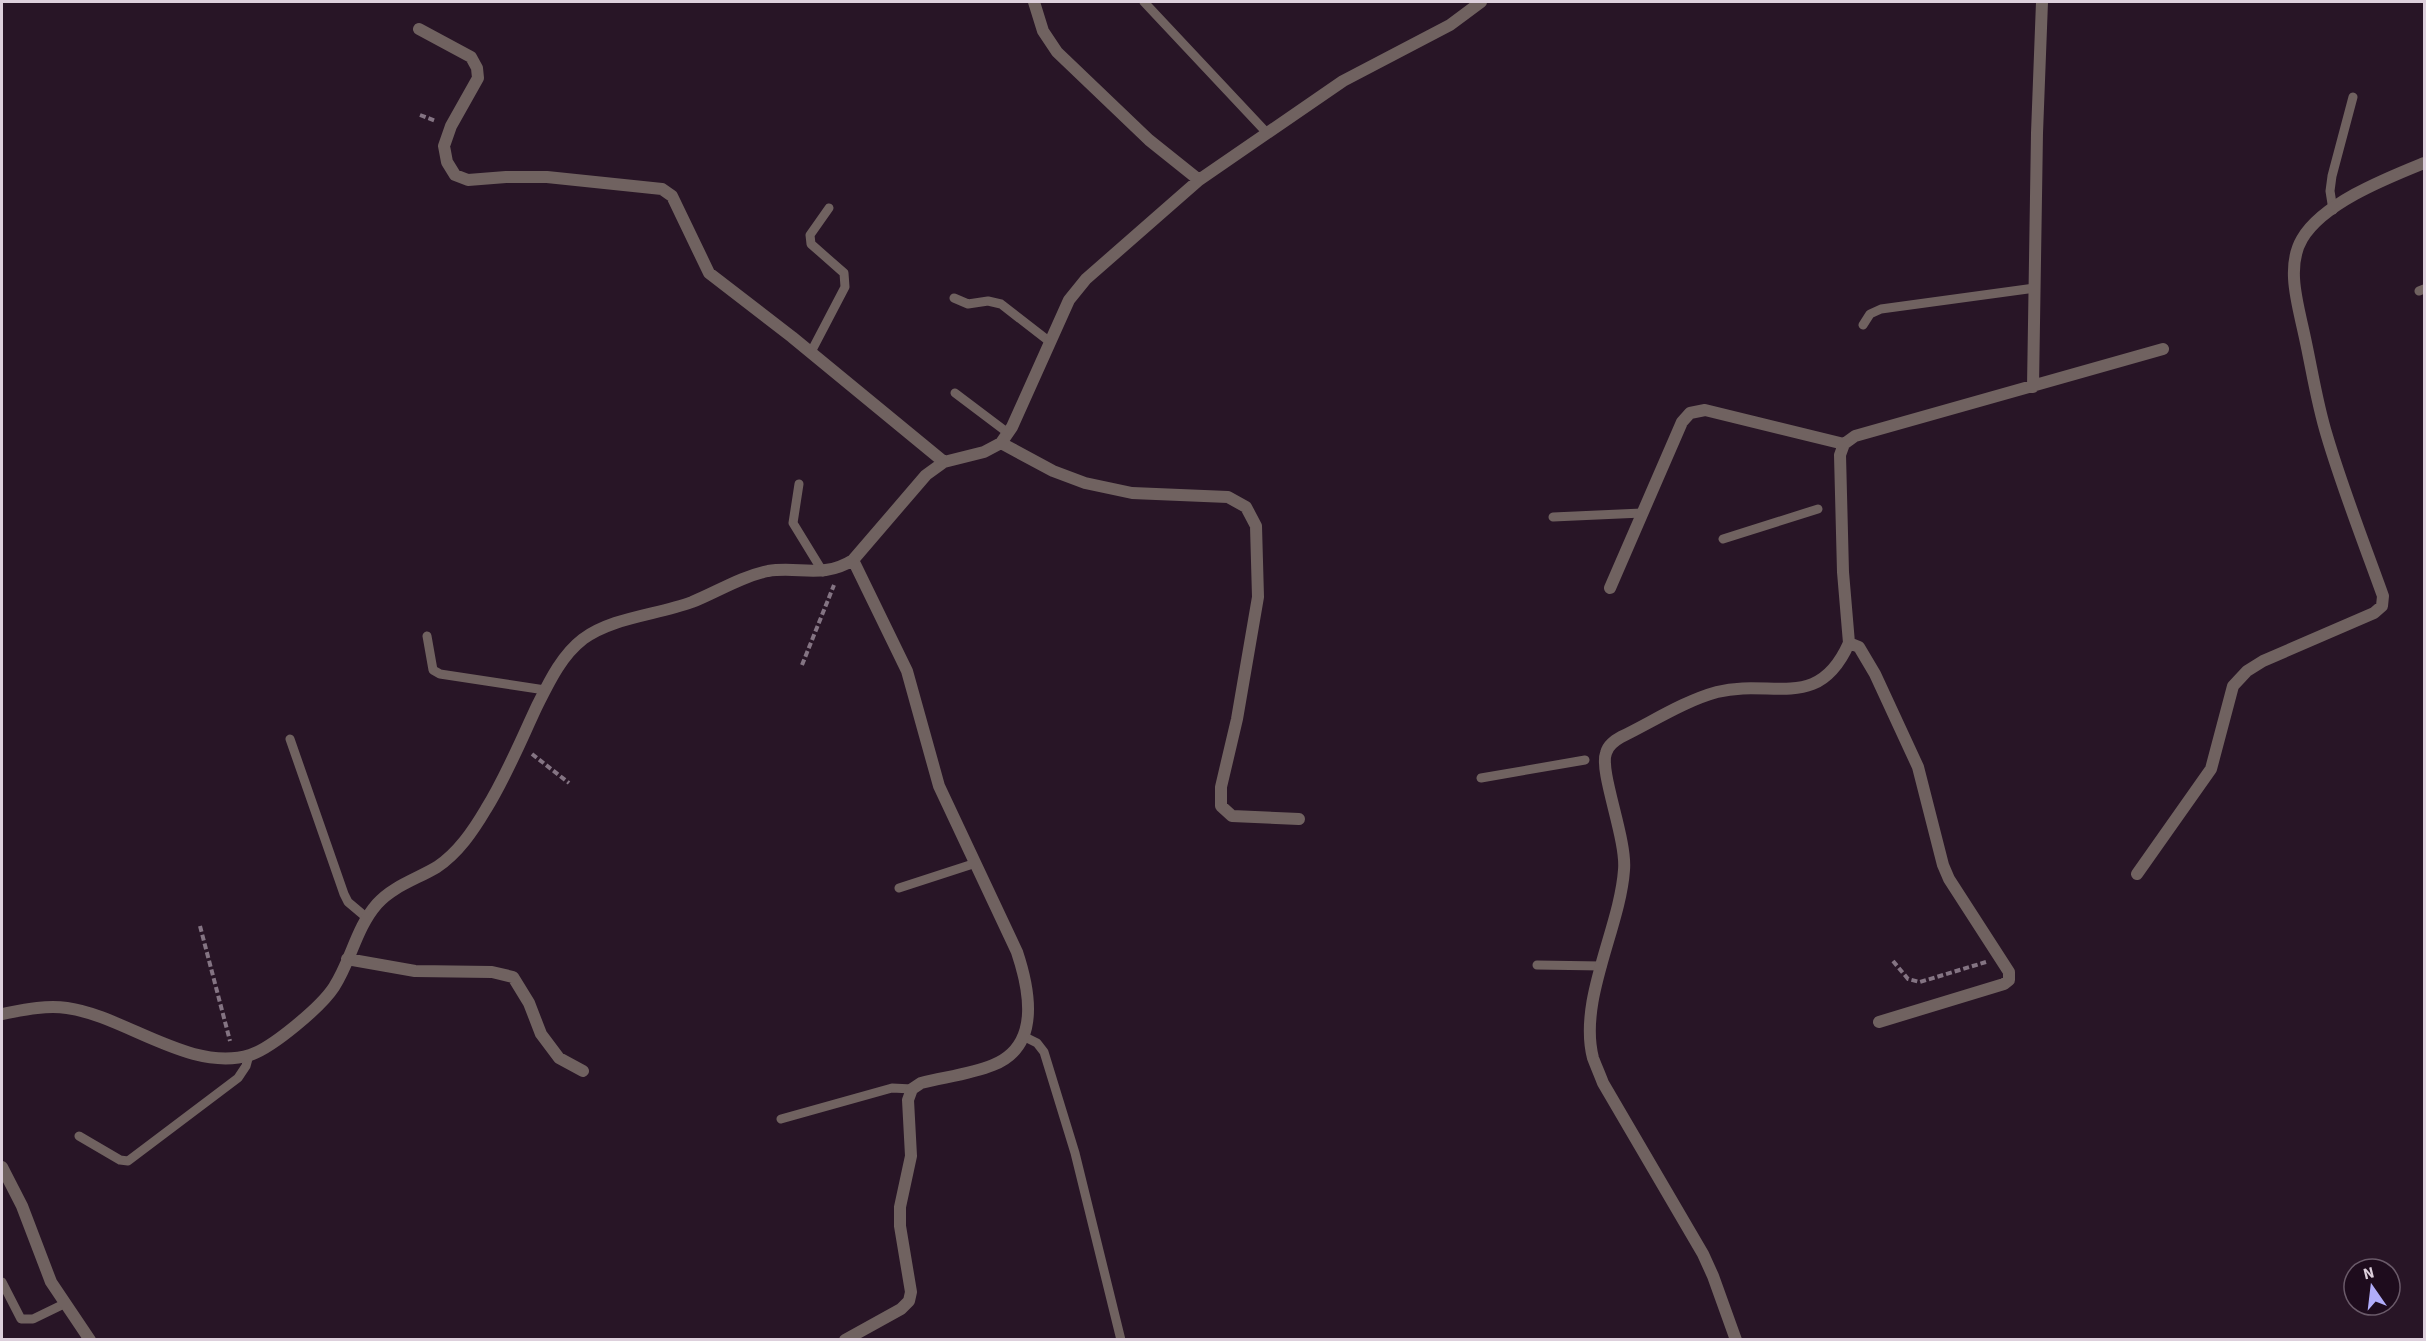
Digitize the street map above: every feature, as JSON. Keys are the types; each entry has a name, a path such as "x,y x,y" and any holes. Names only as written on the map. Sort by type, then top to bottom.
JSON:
{"street":[{"path":"1034,2 1043,31 1057,52 1149,140 1198,180"},
{"path":"2,1014 35,1008 66,1008 94,1015 195,1054 224,1059 249,1055 270,1046 323,1000 335,986 367,918 377,904 392,891 438,866 457,851 487,808 545,690 564,657 583,639 605,627 685,604 750,576 771,571 823,572 840,568 853,560 926,475 944,462 984,453 1004,438 1069,300 1086,279 1198,180 1343,81 1450,25 1481,2"},
{"path":"2033,387 2042,2"},
{"path":"419,29 471,57 477,68 478,78 451,126 444,146 447,162 455,175 468,180 547,177 662,189 672,196 709,273 944,462"},
{"path":"2137,874 2211,769 2233,686 2247,671 2263,661 2374,614 2382,606 2383,596 2324,427 2295,287 2295,262 2301,240 2316,221 2376,183 2424,163"},
{"path":"1736,1340 1703,1254 1603,1083 1593,1057 1590,1031 1595,993 1621,894 1625,867 1622,836 1600,756 1621,737 1702,697 1735,690 1797,689 1811,686 1823,679 1844,654 1849,644 1836,504 1840,455 1844,444 1855,436 2163,349"},
{"path":"1610,588 1682,422 1690,413 1705,410 1844,444"},
{"path":"1004,438 1053,471 1085,483 1132,493 1228,497 1245,507 1256,526 1258,597 1237,719 1221,787 1221,806 1232,816 1299,819"},
{"path":"845,1340 909,1302 911,1292 900,1226 900,1207 911,1156 908,1100 912,1089 921,1083 993,1065 1010,1056 1024,1037 1029,1015 1024,973 1017,952 939,786 908,671 853,560"},
{"path":"1849,644 1859,647 1875,674 1918,767 1943,865 1949,879 2009,972 2009,980 2004,984 1879,1022"},
{"path":"347,959 414,971 492,972 513,977 529,1003 541,1034 559,1058 583,1071"},
{"path":"2,1167 22,1206 51,1282 90,1340"}],"lane":[{"path":"1144,2 1267,133"},
{"path":"2333,210 2330,191 2332,176 2353,97"},
{"path":"810,352 844,287 844,273 811,244 810,235 829,208"},
{"path":"1863,325 1870,314 1881,309 2034,288"},
{"path":"954,298 968,304 988,301 1001,304 1050,342"},
{"path":"955,393 1004,438"},
{"path":"799,484 794,523 823,572"},
{"path":"1724,539 1818,509"},
{"path":"1553,517 1642,513"},
{"path":"427,636 430,662 433,670 440,674 545,690"},
{"path":"290,739 344,894 348,902 367,918"},
{"path":"1480,778 1585,760"},
{"path":"899,888 976,863"},
{"path":"1537,965 1602,966"},
{"path":"1024,1037 1037,1043 1044,1052 1075,1153 1121,1340"},
{"path":"79,1136 120,1160 128,1161 238,1078 246,1066 249,1055"},
{"path":"781,1119 892,1088 912,1089"},
{"path":"2,1282 21,1319 33,1320 66,1303"}],"path":[{"path":"802,665 840,568"},
{"path":"519,744 569,783"},
{"path":"200,926 234,1057"},
{"path":"1893,961 1908,979 1920,982 2000,958"}]}
